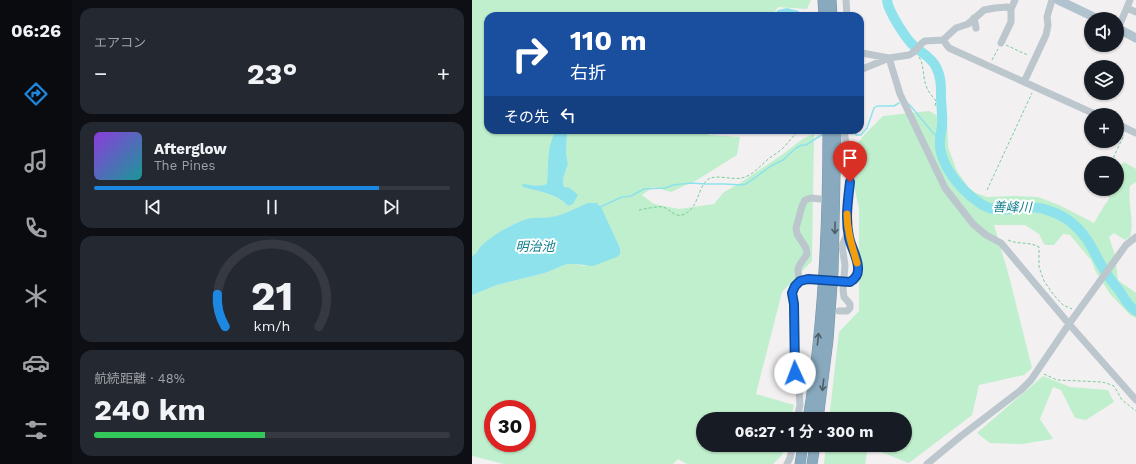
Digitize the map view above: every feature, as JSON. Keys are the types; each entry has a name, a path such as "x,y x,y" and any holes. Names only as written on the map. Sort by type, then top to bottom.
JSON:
{"highway":[{"path":"823,0 824,12"},
{"path":"831,0 832,12"},
{"path":"819,412 825,369 832,285 832,175 828,134"},
{"path":"809,412 822,298 836,134"},
{"path":"800,464 802,452"},
{"path":"812,464 814,452"}],"main road":[{"path":"1058,0 1071,3 1086,12"},
{"path":"1124,32 1136,38"}],"street":[{"path":"846,0 847,12"},
{"path":"1001,43 1011,22 1011,9 1015,0"},
{"path":"1024,82 1046,35 1048,25 1047,17 1052,0"},
{"path":"1124,14 1130,0"},
{"path":"864,68 889,58 909,55 925,41 942,40 956,28 968,24 984,10 1007,7 1011,9"},
{"path":"1127,8 1136,12"},
{"path":"974,18 976,28"},
{"path":"942,40 949,48 1084,109"},
{"path":"864,53 889,58"},
{"path":"889,58 900,94 945,188 973,224 986,235 1001,244 1136,400"},
{"path":"1124,128 1136,133"},
{"path":"798,412 800,405 794,361 792,293 795,286 804,280 850,282 855,280 858,274 858,268 848,234 848,196 853,170 852,158 846,144 845,134"},
{"path":"804,280 797,272 807,254 806,248 797,234 796,228 805,200 811,198 820,199"},
{"path":"839,311 847,311 850,308 850,304 844,297 843,290 845,265 842,246 844,239 848,234"},
{"path":"927,464 1021,390 1031,380 1126,245 1136,237"},
{"path":"787,464 791,452"}],"path":[{"path":"990,66 1001,43 1024,54 1036,55"},
{"path":"913,52 920,59 924,68 924,78 927,88 936,101 935,106"},
{"path":"987,190 1035,87"},
{"path":"1114,156 1127,129"},
{"path":"639,210 663,207 675,214 681,215 687,213 692,208 706,180 718,177 737,179 751,175 770,157 780,151 795,134"},
{"path":"1008,240 1014,243 1032,243 1039,247 1039,267 1044,281 1063,305 1078,312"},
{"path":"1038,370 1057,380 1096,382 1114,386 1122,400 1136,411"}],"green space":[{"path":"472,0 811,0 807,9 778,7 775,12 484,12 484,134 566,134 547,184 544,186 522,185 523,187 553,196 568,206 573,204 577,195 563,185 563,179 568,164 566,154 567,134 709,134 740,137 737,155 697,180 671,192 653,187 642,195 654,204 679,209 714,204 724,192 783,154 804,138 814,134 812,261 782,292 756,394 794,405 792,412 696,412 696,452 783,452 782,455 773,464 687,464 678,459 673,464 504,464 472,456 472,295 497,285 545,273 567,264 584,266 620,248 599,204 558,216 522,220 490,238 472,256"},
{"path":"929,111 947,121 948,147 957,171 969,188 976,193 987,197 1038,197 1059,205 1094,223 1111,196 1124,196 1124,162 1136,169 1136,182 1130,186 1129,192 1132,224 1130,237 1125,240 1114,233 1109,237 1115,255 1118,280 1136,293 1136,318 1130,315 1110,294 1096,272 1091,260 1070,235 1063,234 1054,245 1046,245 1039,234 1025,225 994,225 1009,276 1032,368 1024,375 979,385 972,415 909,463 881,452 912,452 912,412 830,412 839,332 859,311 859,208 847,156 865,134 883,116"},
{"path":"1043,376 1070,387 1108,390 1114,402 1086,420 1075,418 1061,390 1053,387 1040,419 1053,439 1022,444 990,443 977,433"},
{"path":"825,452 867,452 865,464 824,464"}],"water":[{"path":"787,8 799,12 776,12 778,10"},
{"path":"554,134 567,134 566,154 568,164 563,179 563,185 570,188 578,195 573,204 568,206 553,196 523,187 522,185 538,186 547,184 549,156"},
{"name":"明治池","path":"588,203 597,203 601,207 620,248 620,254 617,257 593,266 567,264 545,273 497,285 472,295 472,256 486,242 506,228 525,219 556,216"}],"waterway":[{"name":"善峰川","path":"887,0 894,18 907,37 914,46 932,61 938,70 941,85 942,119 940,147 944,162 953,177 965,191 984,206 1002,210 1034,207 1052,212 1069,220 1083,234 1107,275 1127,303 1136,311"},
{"path":"864,132 867,128 874,108 877,106 894,106 899,103"},
{"path":"909,104 933,133 940,139"},
{"path":"600,207 622,197 631,196 644,189 665,188 673,185 691,183 746,184 771,166 783,160 796,148 806,145 823,134"},
{"path":"856,134 862,134"}],"slow traffic":[{"path":"847,214 849,238 857,263"}],"route":[{"path":"795,373 794,304 792,293 795,286 800,281 808,279 850,282 855,280 858,274 858,268 849,238 847,225 847,204 850,182"}]}
